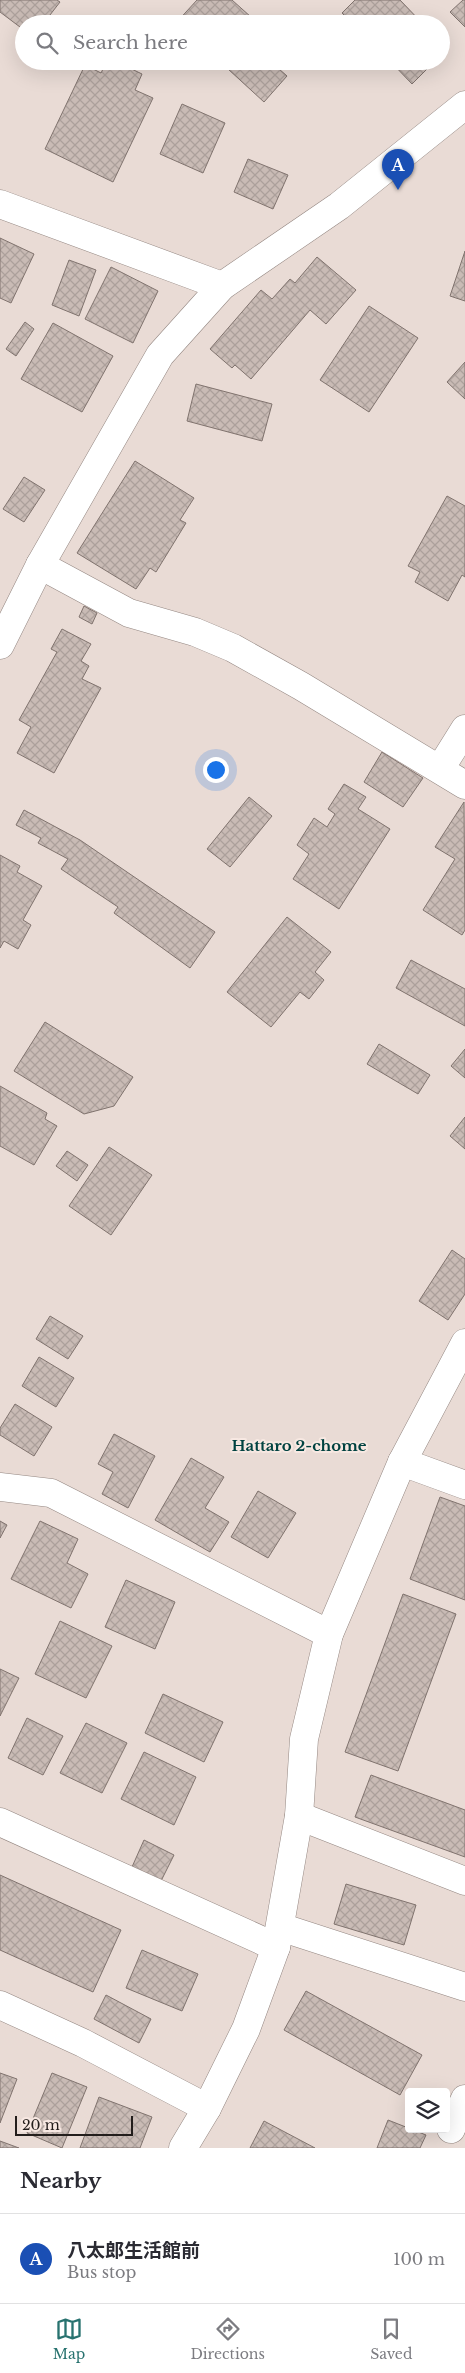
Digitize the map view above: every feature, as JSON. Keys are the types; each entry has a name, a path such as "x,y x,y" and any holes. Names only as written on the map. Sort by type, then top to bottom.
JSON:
{"street":[{"path":"0,645 40,565 160,356 222,286 339,206 465,105"},
{"path":"0,204 222,286"},
{"path":"40,565 129,613 195,632 234,648 465,785"},
{"path":"440,769 465,729"},
{"path":"183,2148 207,2108 246,2029 278,1937 299,1816 304,1739 329,1634 402,1462 465,1343"},
{"path":"402,1462 465,1485"},
{"path":"0,1488 51,1494 329,1634"},
{"path":"299,1816 465,1881"},
{"path":"0,1822 278,1937 465,1987"},
{"path":"0,2004 83,2043 207,2108"},
{"path":"451,2129 465,2099"}],"building":[{"path":"0,0 57,0 60,2 50,15 15,15 15,23 0,12"},
{"path":"197,0 232,0 249,15 183,15"},
{"path":"355,0 400,0 414,15 344,15 342,13"},
{"path":"465,0 465,27 450,12"},
{"path":"83,70 95,70 101,73 102,70 134,70 142,74 135,90 153,98 113,182 45,149"},
{"path":"229,70 280,70 287,76 264,102"},
{"path":"399,70 426,70 412,84"},
{"path":"182,104 225,123 203,173 160,154"},
{"path":"248,159 288,175 273,209 234,192"},
{"path":"0,238 34,254 11,303 0,298"},
{"path":"465,251 465,301 450,296"},
{"path":"317,257 356,290 326,324 310,310 251,379 235,365 232,368 210,349 261,290 272,299 290,279 295,283"},
{"path":"69,260 96,270 79,316 52,305"},
{"path":"111,267 158,291 133,343 85,319"},
{"path":"369,306 418,338 369,412 320,380"},
{"path":"25,322 34,329 16,356 6,349"},
{"path":"53,323 113,356 82,412 21,379"},
{"path":"465,362 465,399 447,382"},
{"path":"196,384 272,404 262,441 187,421"},
{"path":"135,461 194,498 180,520 186,523 156,572 150,568 136,589 77,553"},
{"path":"24,477 45,490 24,522 3,509"},
{"path":"447,496 465,506 465,577 462,575 448,601 415,582 420,572 408,566"},
{"path":"84,606 97,613 92,624 79,617"},
{"path":"62,629 91,644 81,661 89,666 82,679 101,688 54,773 17,753 31,727 19,720 57,652 51,649"},
{"path":"382,752 423,778 403,807 364,782"},
{"path":"344,784 366,797 358,809 390,829 339,909 293,879 309,854 297,845 314,818 327,827 335,814 328,809"},
{"path":"249,797 272,816 230,867 207,849"},
{"path":"464,802 465,930 462,935 423,910 455,859 435,847"},
{"path":"24,810 80,840 215,932 190,968 114,913 118,907 61,869 68,859 38,843 41,838 16,825"},
{"path":"0,855 20,866 17,872 42,886 23,920 31,925 18,949 4,941 0,948"},
{"path":"287,917 331,952 315,972 324,980 309,999 300,992 271,1027 227,992"},
{"path":"411,960 465,989 465,1026 396,988"},
{"path":"45,1022 133,1077 114,1106 84,1114 14,1071"},
{"path":"379,1044 430,1075 418,1094 367,1064"},
{"path":"465,1049 465,1078 451,1066"},
{"path":"0,1086 47,1113 45,1119 57,1126 34,1165 0,1146"},
{"path":"465,1117 465,1149 450,1136"},
{"path":"109,1147 152,1175 111,1235 69,1206"},
{"path":"67,1151 88,1165 77,1181 56,1166"},
{"path":"452,1250 465,1259 465,1294 448,1320 419,1301"},
{"path":"50,1316 83,1336 68,1359 36,1339"},
{"path":"39,1357 74,1378 56,1407 22,1386"},
{"path":"15,1404 52,1427 34,1456 0,1435 0,1428"},
{"path":"114,1434 155,1456 128,1508 102,1494 113,1472 98,1464"},
{"path":"191,1458 224,1477 205,1508 229,1522 210,1552 155,1520"},
{"path":"258,1491 296,1513 268,1558 231,1537"},
{"path":"440,1497 465,1506 465,1600 410,1579"},
{"path":"0,1521 7,1525 0,1538"},
{"path":"40,1521 78,1539 67,1563 88,1574 71,1608 11,1579"},
{"path":"126,1580 175,1602 155,1649 105,1627"},
{"path":"403,1594 456,1614 398,1771 345,1752"},
{"path":"60,1621 112,1646 86,1698 35,1674"},
{"path":"0,1669 19,1678 0,1716"},
{"path":"163,1694 223,1722 204,1762 145,1733"},
{"path":"27,1718 63,1736 43,1775 8,1758"},
{"path":"86,1723 127,1743 102,1793 60,1773"},
{"path":"144,1752 196,1777 174,1825 121,1799"},
{"path":"371,1775 465,1810 465,1857 355,1817"},
{"path":"144,1840 174,1855 161,1881 132,1867"},
{"path":"0,1875 121,1930 93,1992 0,1950"},
{"path":"346,1884 416,1905 404,1945 334,1924"},
{"path":"142,1950 198,1974 182,2011 126,1988"},
{"path":"306,1991 422,2055 400,2095 284,2030"},
{"path":"106,1995 151,2019 139,2043 94,2019"},
{"path":"0,2073 17,2079 0,2123"},
{"path":"52,2073 87,2087 62,2148 27,2133"},
{"path":"99,2097 152,2117 140,2148 80,2148"},
{"path":"388,2120 405,2127 405,2133 421,2133 426,2135 420,2148 377,2148"},
{"path":"264,2121 315,2148 250,2148"},
{"path":"0,2141 19,2148 0,2148"}],"place":[{"name":"八太郎生活館前","path":"398,190"}],"district":[{"name":"Hattaro 2-chome","path":"299,1445"}]}
